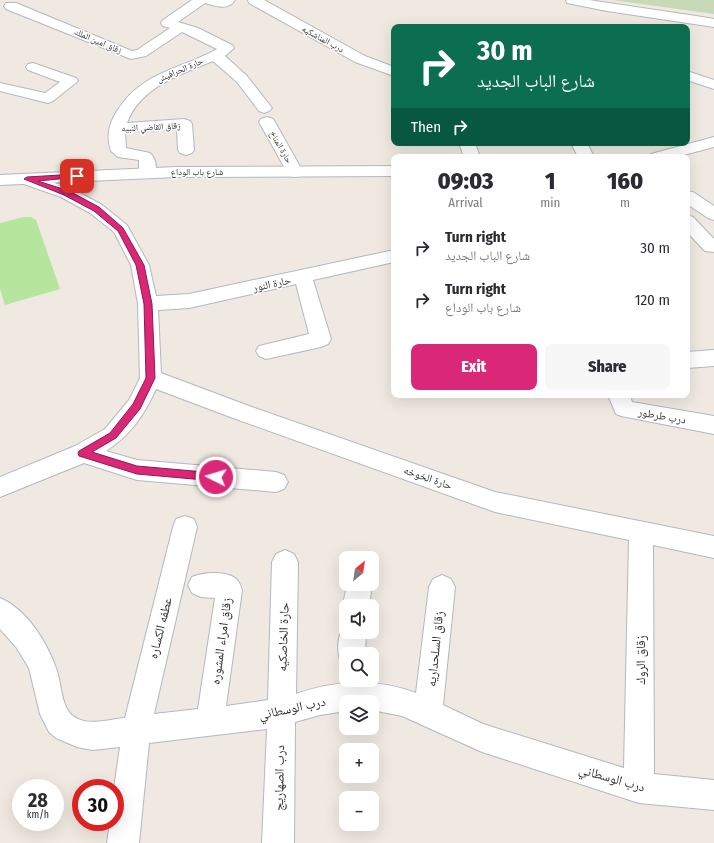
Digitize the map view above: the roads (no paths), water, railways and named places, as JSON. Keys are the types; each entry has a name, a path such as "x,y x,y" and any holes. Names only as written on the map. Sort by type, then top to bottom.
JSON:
{"street":[{"path":"5,8 24,0"},
{"path":"180,27 168,23 201,0"},
{"path":"208,0 221,4 229,0"},
{"name":"درب المناشكيه","path":"254,0 360,59 391,71"},
{"path":"572,0 606,7 666,14 714,23"},
{"name":"زقاق امين الملك","path":"5,8 132,55 141,53 180,27"},
{"name":"حارة الحرافيش","path":"116,128 129,103 148,85 173,71 215,55 227,48 193,31 180,27"},
{"name":"حارة المناخ","path":"215,55 242,79 265,115 295,172"},
{"path":"0,87 48,98 71,81 33,67"},
{"path":"690,76 714,85"},
{"name":"زقاق القاضي النبيه","path":"116,128 184,124 186,150"},
{"path":"116,128 119,151 124,154 144,156 147,159 147,172"},
{"path":"668,154 714,142"},
{"name":"شارع باب الوداع","path":"0,180 147,172 391,171"},
{"path":"0,487 82,453 113,435 136,406 150,378 148,304 140,265 121,229 96,209 79,199 67,193 27,179"},
{"path":"690,198 714,214"},
{"path":"690,224 711,247"},
{"name":"حارة النور","path":"148,304 189,301 391,257"},
{"path":"266,351 321,339 303,277"},
{"path":"690,360 714,358"},
{"name":"حارة الخوخه","path":"150,378 241,412 495,502 714,547"},
{"name":"درب طرطور","path":"620,398 624,408 629,410 714,425"},
{"path":"82,453 137,470 276,482"},
{"name":"عطفه الكساره","path":"123,843 136,730 185,526"},
{"name":"زقاق الروك","path":"639,788 642,533"},
{"name":"حارة الخاصكيه","path":"281,712 285,562"},
{"name":"زقاق امراء المشوره","path":"201,585 225,586 228,587 229,590 210,722"},
{"name":"زقاق السلحداريه","path":"428,712 442,587"},
{"name":"درب الوسطاني","path":"0,611 19,630 32,649 43,670 51,705 56,718 65,728 78,734 92,736 281,712 313,703 347,688 401,702 428,712 460,729 482,738 639,788 714,795"},
{"name":"درب الصهاريج","path":"278,843 281,712"}]}
